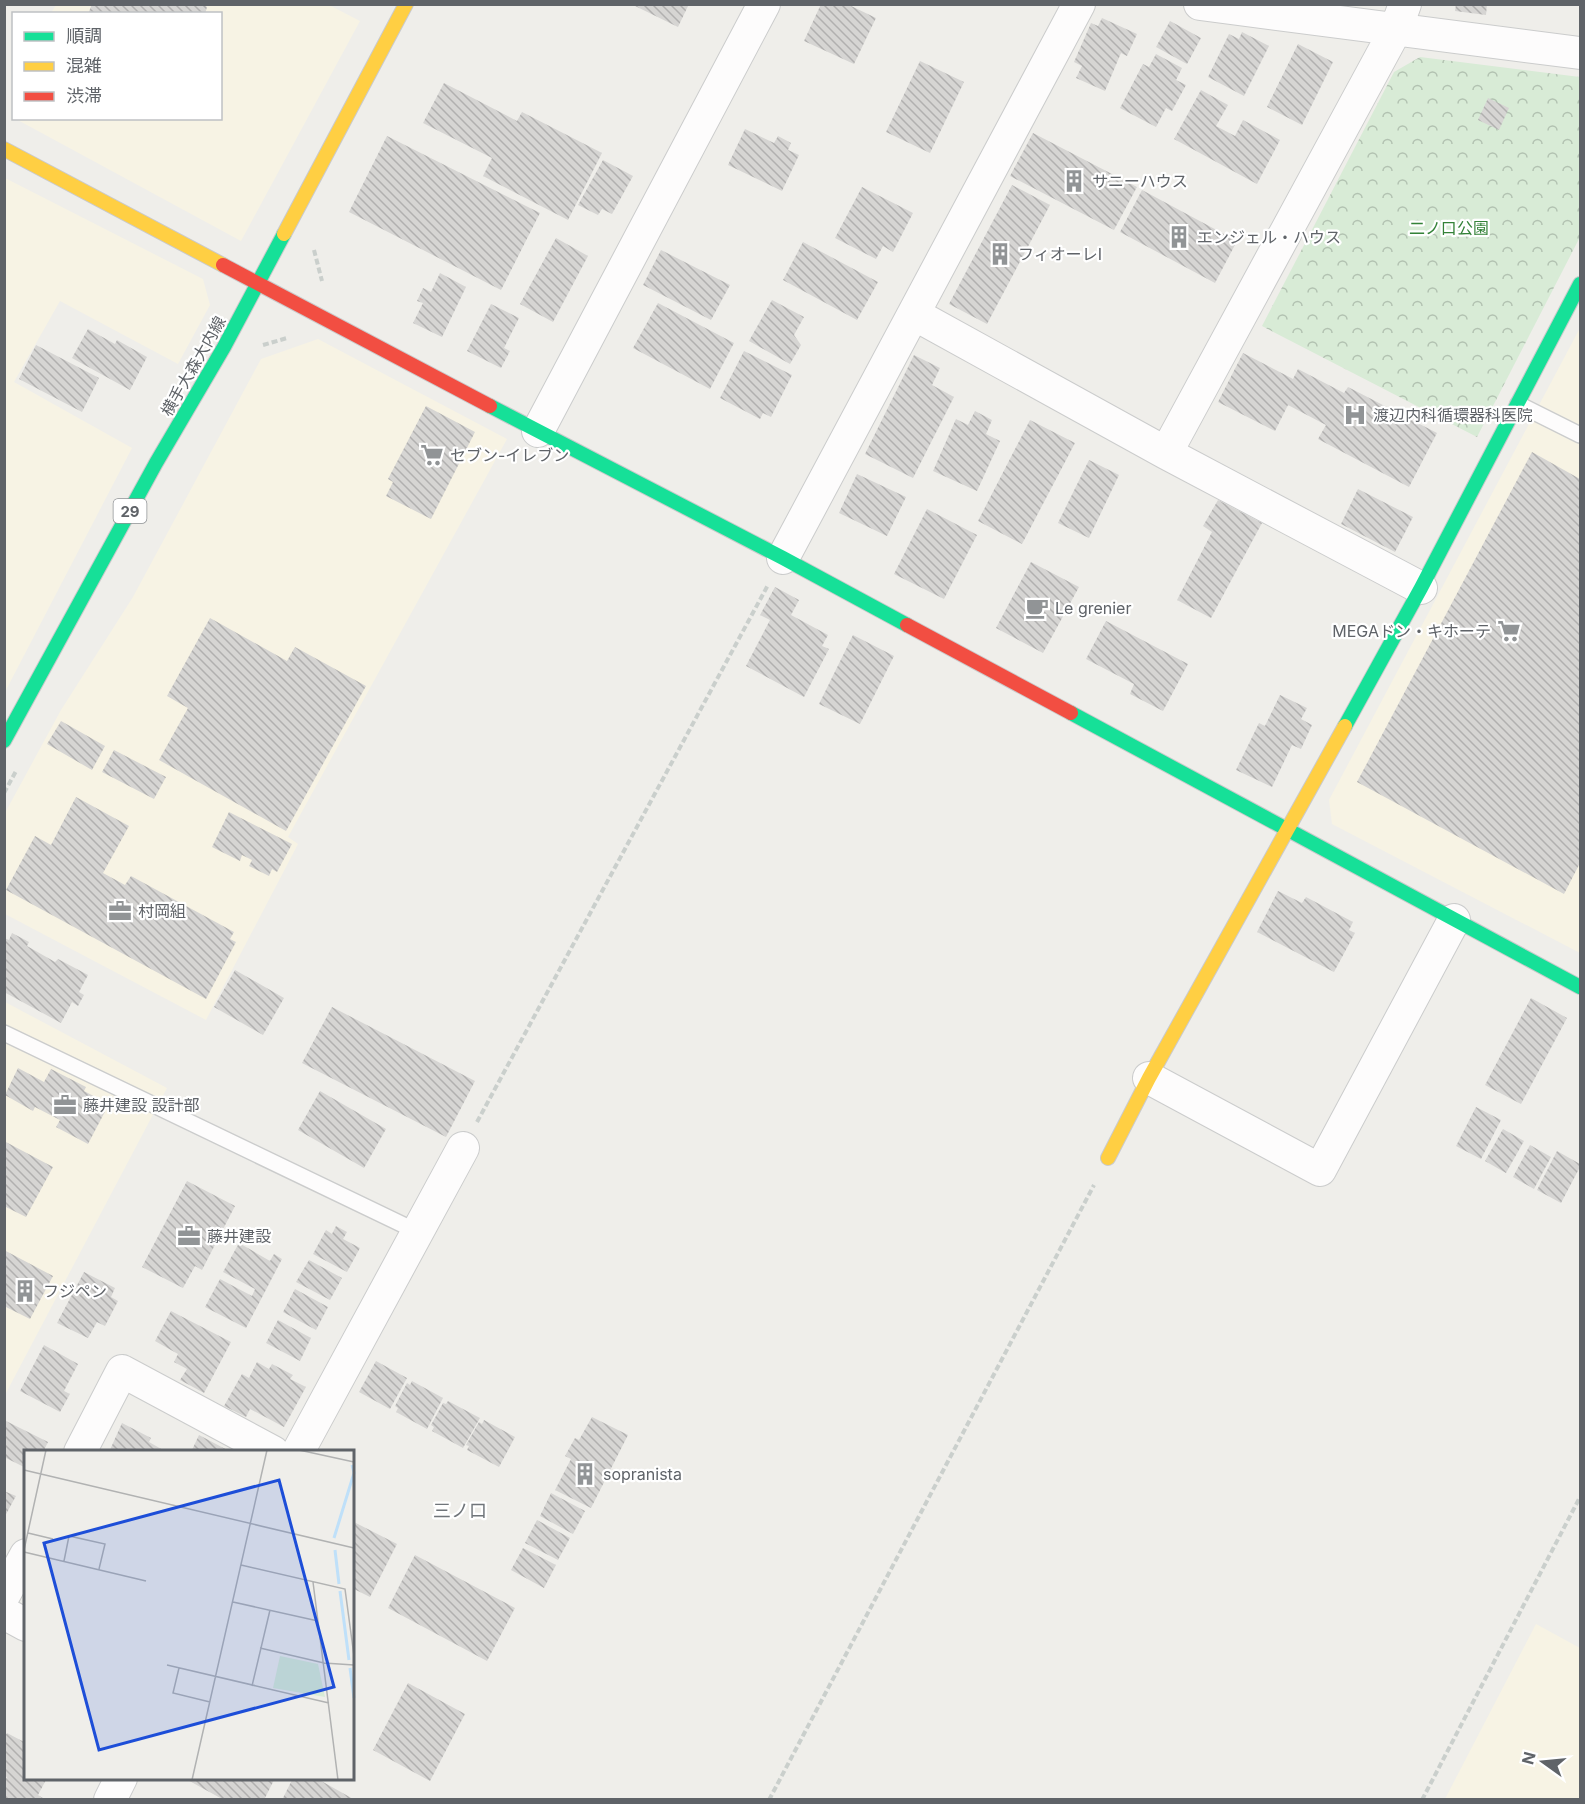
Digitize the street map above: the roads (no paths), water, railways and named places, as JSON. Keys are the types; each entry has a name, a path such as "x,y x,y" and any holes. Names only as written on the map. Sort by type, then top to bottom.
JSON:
{"street":[{"name":"横手大森大内線","path":"4,741 156,462 224,347 406,4"},
{"path":"538,431 764,4"},
{"path":"783,558 1078,4"},
{"path":"1200,4 1400,17 1581,52"},
{"path":"1166,453 1400,17"},
{"path":"4,149 783,558 1581,987"},
{"path":"1108,1158 1149,1078 1421,588 1581,284"},
{"path":"914,314 1166,453 1421,588"},
{"path":"1149,1078 1320,1170 1454,920"},
{"path":"299,1450 463,1148"},
{"path":"81,1450 122,1371 269,1450"},
{"path":"4,1595 24,1559"},
{"path":"4,1614 24,1624"},
{"path":"110,1800 120,1780"}],"lane":[{"path":"1518,404 1581,435"},
{"path":"4,1033 418,1232"}],"place":[{"name":"サニーハウス","path":"1074,181"},
{"name":"エンジェル・ハウス","path":"1179,237"},
{"name":"フィオーレⅠ","path":"1000,254"},
{"name":"渡辺内科循環器科医院","path":"1355,415"},
{"name":"セブン-イレブン","path":"432,455"},
{"name":"Le grenier","path":"1037,608"},
{"name":"MEGAドン・キホーテ","path":"1509,631"},
{"name":"村岡組","path":"120,911"},
{"name":"藤井建設 設計部","path":"65,1105"},
{"name":"藤井建設","path":"189,1236"},
{"name":"フジペン","path":"25,1291"},
{"name":"sopranista","path":"585,1474"}],"district":[{"name":"三ノ口","path":"460,1510"}],"park label":[{"name":"二ノ口公園","path":"1449,228"}]}
